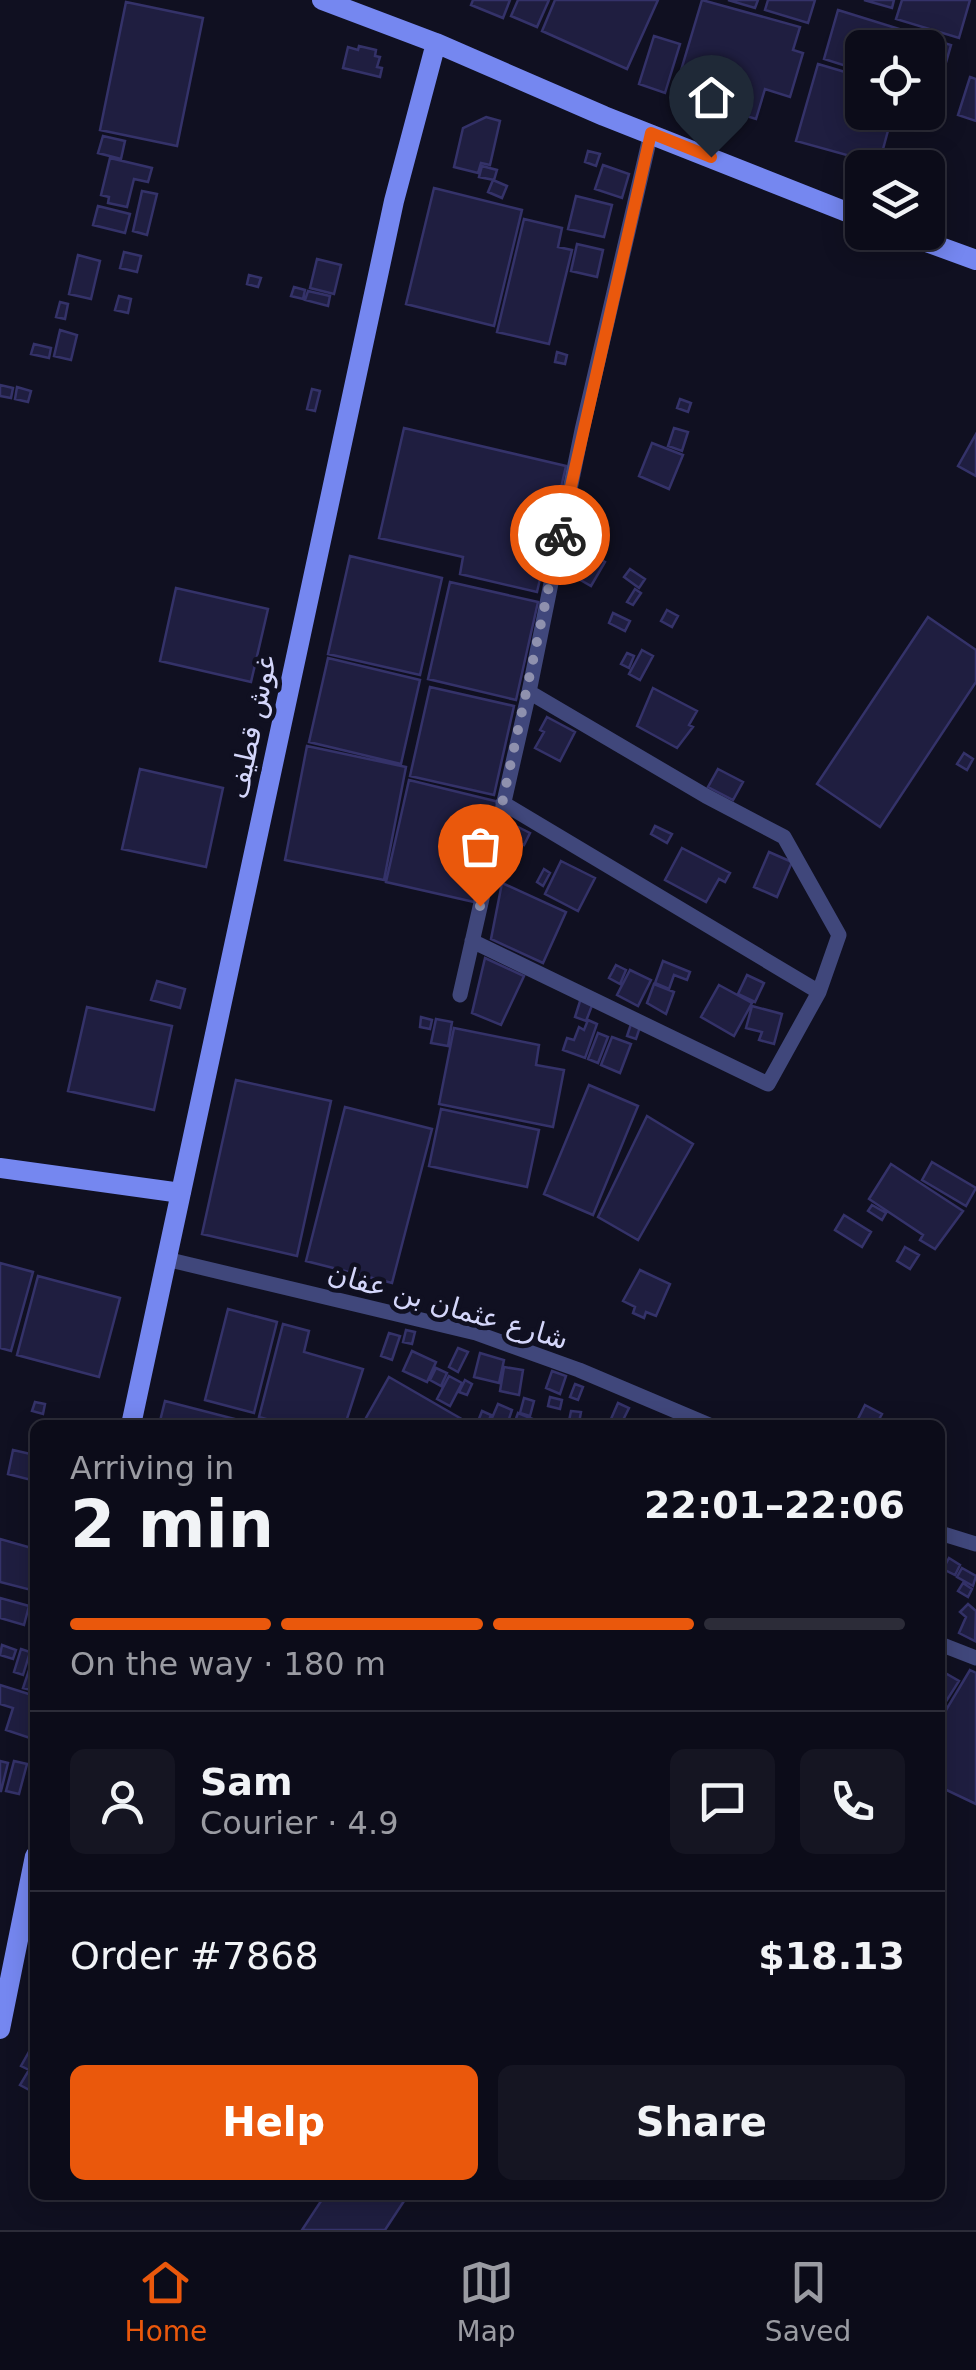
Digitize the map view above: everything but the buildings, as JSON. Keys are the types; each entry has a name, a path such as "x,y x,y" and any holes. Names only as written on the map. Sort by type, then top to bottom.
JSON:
{"main road":[{"path":"322,0 436,42 845,211"},
{"name":"غوش قطيف","path":"132,1420 394,201 436,42"},
{"path":"945,249 976,260"},
{"path":"0,1168 182,1193"},
{"path":"0,2029 30,1881"}],"street":[{"path":"460,995 529,692 582,430 651,133"},
{"path":"472,941 768,1084 819,992 839,935 784,837 529,692"},
{"path":"504,803 819,992"},
{"name":"شارع عثمان بن عفان","path":"166,1259 476,1334 579,1370 697,1420"},
{"path":"945,1535 976,1544"},
{"path":"945,1646 976,1658"}],"way so far":[{"path":"480,906 560,535"}],"route":[{"path":"560,535 651,133 711,157"}]}
